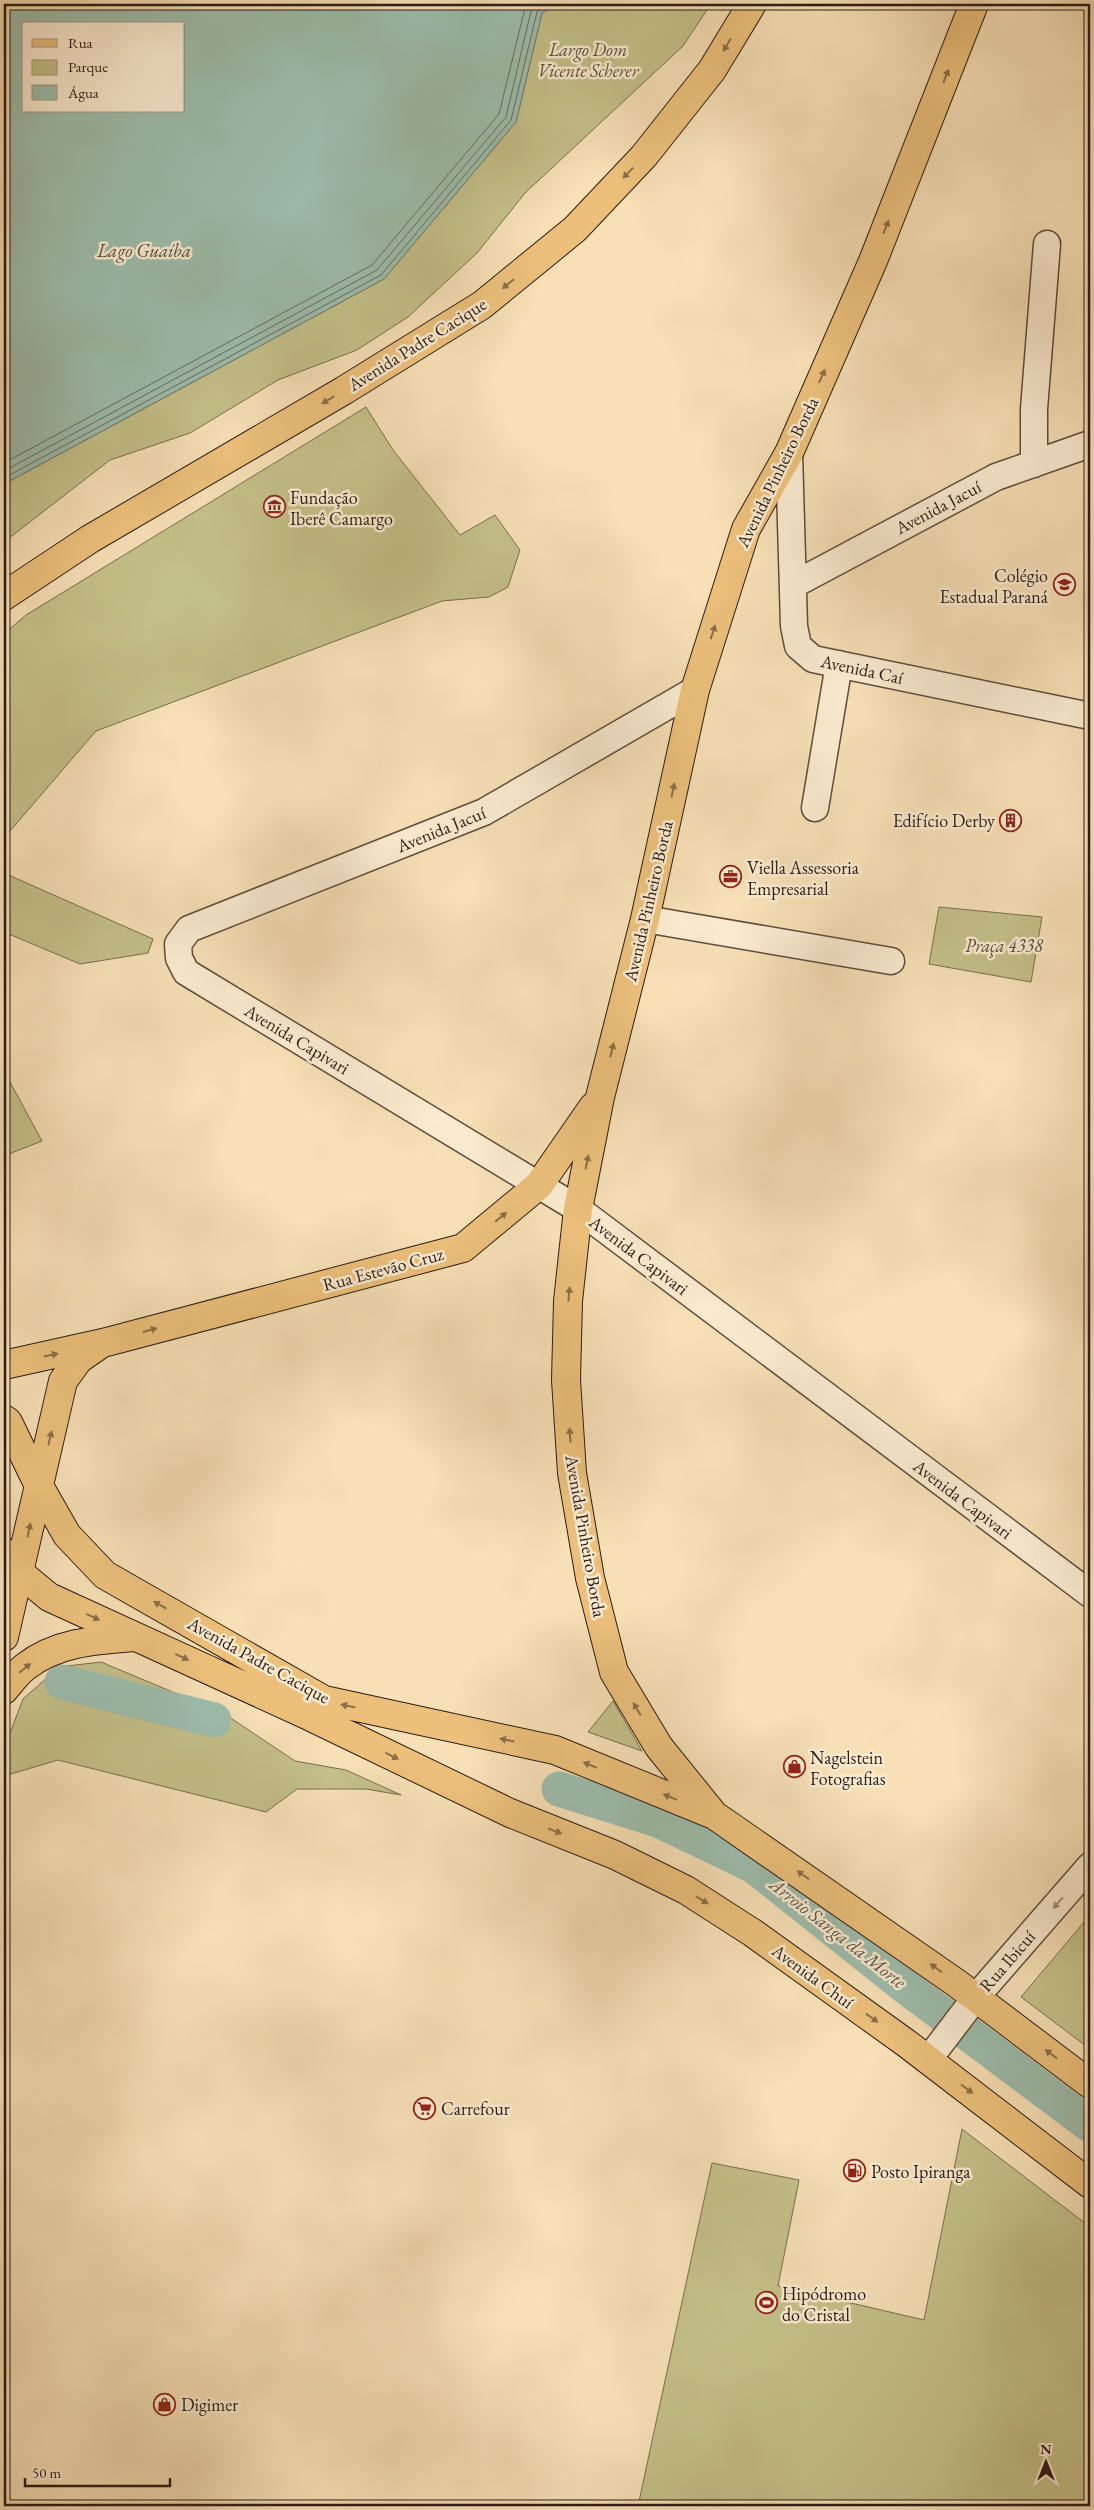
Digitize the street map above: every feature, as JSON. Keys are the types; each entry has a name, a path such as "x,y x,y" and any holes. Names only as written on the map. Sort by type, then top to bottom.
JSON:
{"main road":[{"name":"Avenida Padre Cacique","path":"4,596 90,539 326,401 482,305 575,229 644,156 712,70 752,4"},
{"name":"Avenida Pinheiro Borda","path":"714,1815 659,1747 614,1672 590,1578 572,1473 566,1380 568,1301 578,1210 600,1097 646,919 695,690 746,528 789,453 872,261 974,4"},
{"name":"Rua Estevão Cruz","path":"4,1365 103,1343 463,1248 539,1185 600,1097"},
{"path":"4,1637 63,1382 80,1359 103,1343"},
{"name":"Avenida Padre Cacique","path":"4,1419 8,1422 38,1486 67,1534 105,1575 324,1700 555,1750 714,1815"},
{"name":"Avenida Padre Cacique","path":"4,1552 20,1573 49,1597 307,1715 510,1813"},
{"path":"4,1690 24,1668 51,1651 86,1641 137,1637"},
{"name":"Avenida Chuí","path":"510,1813 615,1854 686,1890 753,1933 928,2060 1090,2184"},
{"path":"714,1815 969,2005 1090,2084"}],"street":[{"path":"1034,464 1034,409 1047,244"},
{"name":"Avenida Jacuí","path":"793,585 996,477 1090,444"},
{"name":"Avenida Caí","path":"789,453 794,626 798,646 813,659 1090,716"},
{"path":"815,808 838,664"},
{"name":"Avenida Jacuí","path":"178,944 189,929 484,812 695,690"},
{"path":"646,919 891,961"},
{"name":"Avenida Capivari","path":"178,944 179,958 186,972 578,1210 1090,1594"},
{"name":"Rua Ibicuí","path":"928,2060 969,2005 1090,1866"}],"green space":[{"name":"Largo Dom Vicente Scherer","path":"557,4 711,4 683,46 525,193 477,253 408,317 357,350 278,380 190,433 110,460 4,542 4,484 384,279 516,122 542,13"},
{"path":"366,407 393,450 460,535 495,515 520,550 508,587 489,597 442,601 96,731 4,838 4,634 26,615"},
{"path":"4,873 153,939 148,953 80,964 4,932"},
{"name":"Praça 4338","path":"939,907 1042,917 1031,982 929,964"},
{"path":"4,1071 42,1141 4,1156"},
{"path":"101,1662 223,1713 295,1761 346,1770 401,1795 366,1789 297,1789 266,1812 58,1760 4,1776 4,1749 23,1699 59,1667"},
{"path":"613,1701 642,1751 588,1732"},
{"path":"1090,1915 1090,2049 1021,1997"},
{"name":"Hipódromo do Cristal","path":"962,2129 1090,2227 1090,2506 638,2506 712,2163 799,2180 778,2286 924,2320"}],"water":[{"name":"Lago Guaíba","path":"4,4 557,4 542,13 516,122 384,279 4,484"}],"waterway":[{"name":"Arroio Sanga da Morte","path":"62,1682 214,1720"},
{"name":"Arroio Sanga da Morte","path":"559,1789 658,1820 754,1866 906,1987 1090,2125"}],"place":[{"name":"Fundação Iberê Camargo","path":"274,507"},
{"name":"Colégio Estadual Paraná","path":"1064,585"},
{"name":"Edifício Derby","path":"1011,820"},
{"name":"Viella Assessoria Empresarial","path":"731,877"},
{"name":"Nagelstein Fotografias","path":"794,1767"},
{"name":"Carrefour","path":"425,2108"},
{"name":"Posto Ipiranga","path":"855,2171"},
{"name":"Hipódromo do Cristal","path":"766,2303"},
{"name":"Digimer","path":"165,2404"}]}
